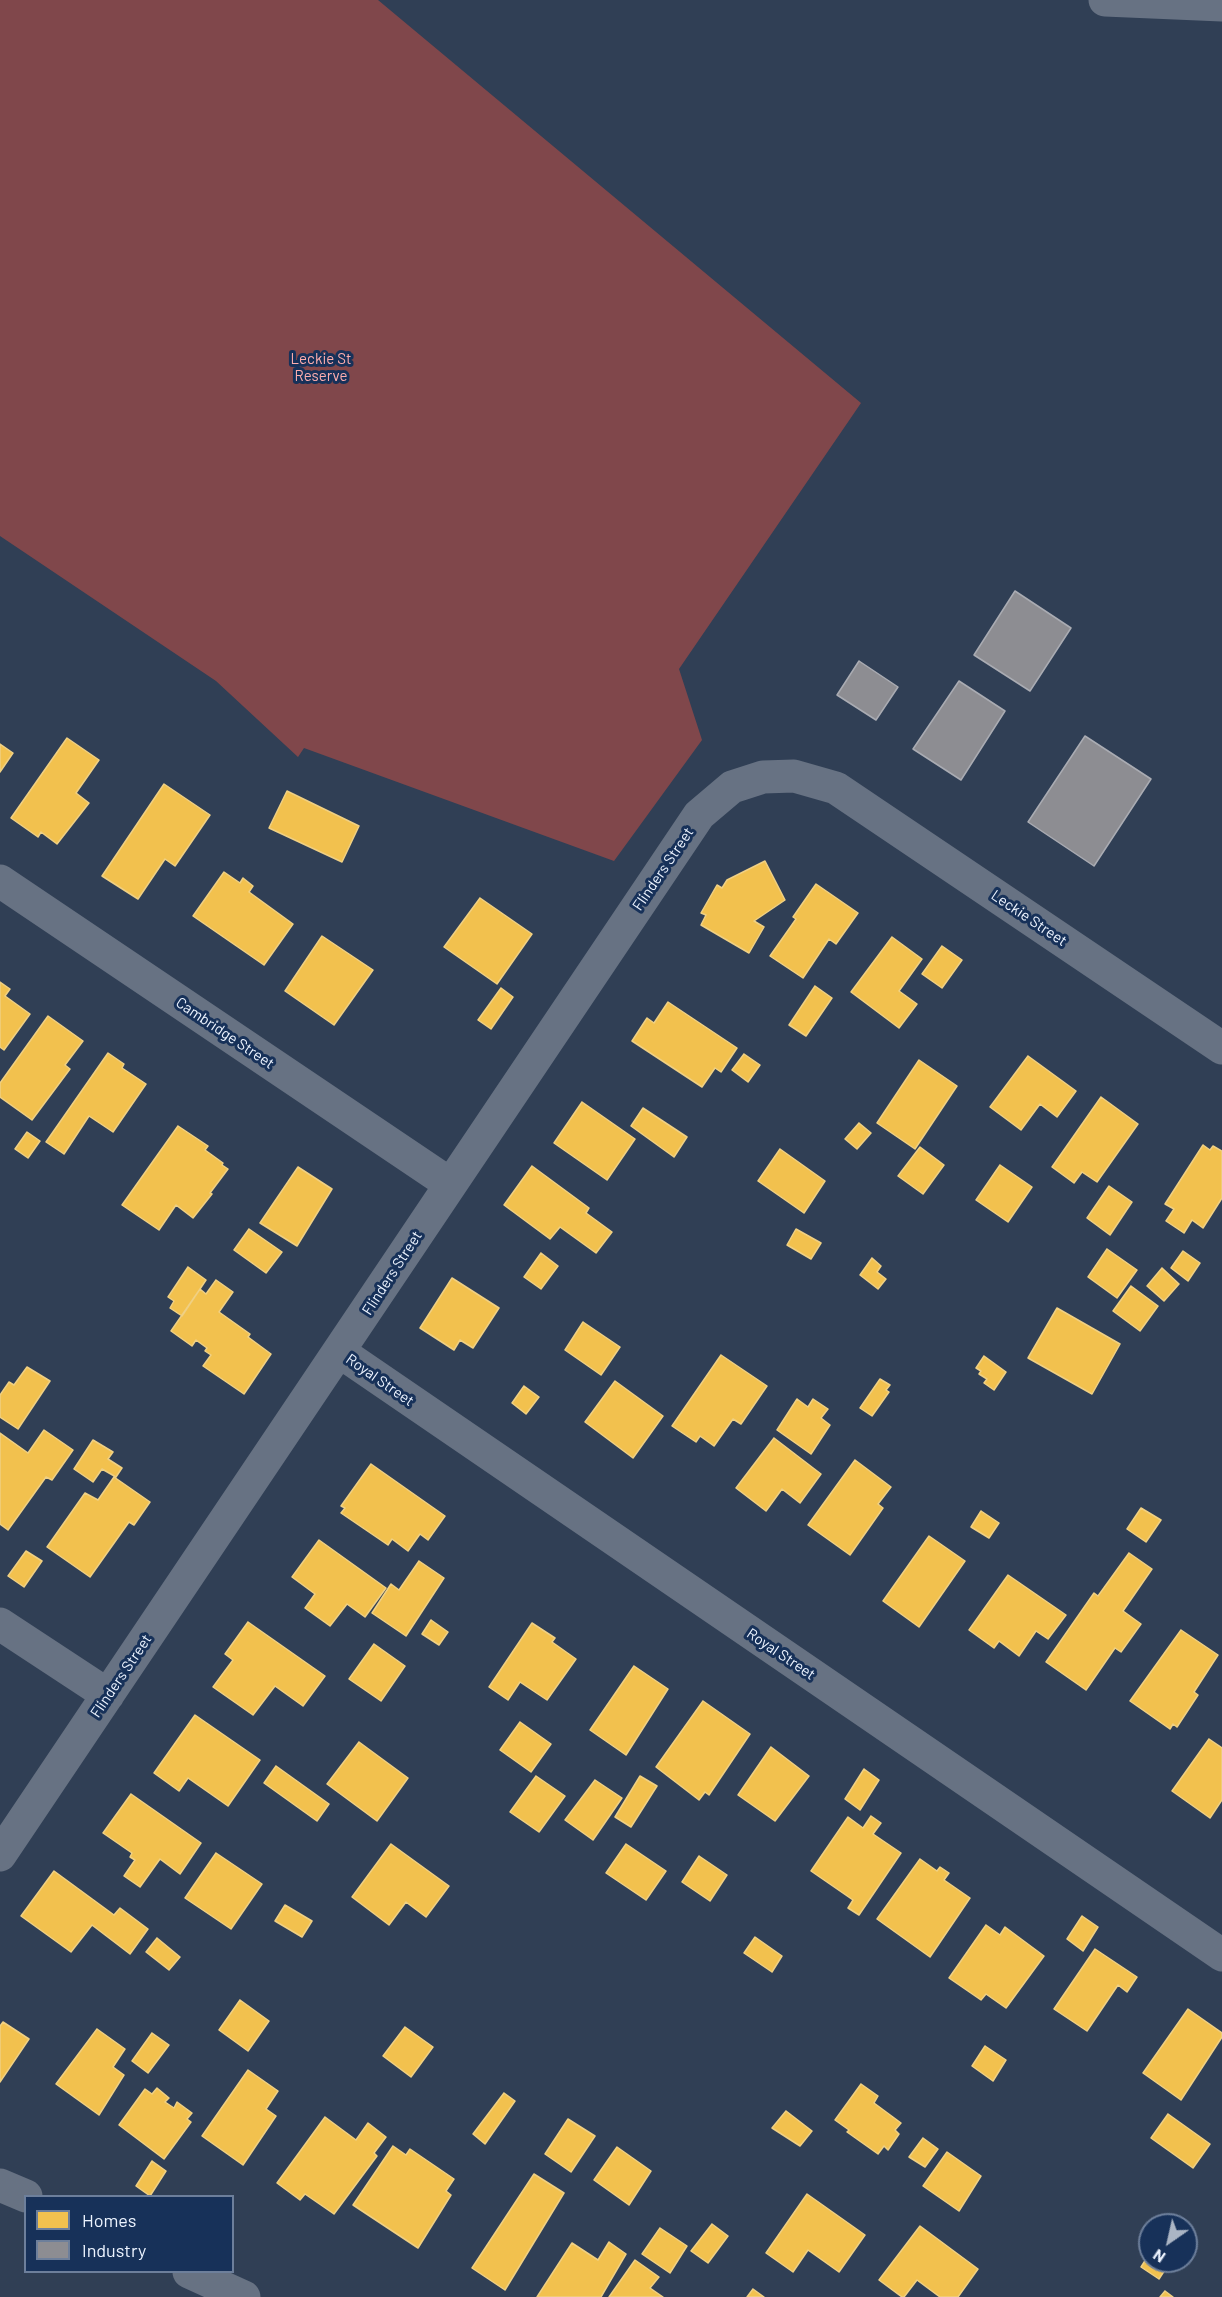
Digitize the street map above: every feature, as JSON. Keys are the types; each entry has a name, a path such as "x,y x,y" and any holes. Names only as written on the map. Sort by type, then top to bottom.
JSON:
{"street":[{"path":"1105,0 1222,5"},
{"name":"Flinders Street","path":"0,1855 699,815 732,787 763,777 794,776 836,788"},
{"name":"Leckie Street","path":"836,788 1222,1048"},
{"name":"Cambridge Street","path":"0,881 450,1184"},
{"name":"Royal Street","path":"340,1352 1222,1955"},
{"path":"0,1624 108,1695"},
{"path":"0,2185 24,2195"},
{"path":"193,2273 244,2297"}],"green space":[{"name":"Leckie St Reserve","path":"0,0 378,0 861,403 679,669 702,740 614,861 304,748 298,757 216,681 0,536"}],"building: Homes":[{"path":"67,738 99,760 76,793 89,803 57,844 41,832 38,837 11,818"},
{"path":"0,744 13,753 0,772"},
{"path":"164,784 210,815 175,866 165,859 138,899 102,876"},
{"path":"287,791 359,826 342,862 269,828"},
{"path":"765,861 785,900 754,921 764,927 749,953 701,925 706,915 701,913 717,885 722,888 727,880"},
{"path":"224,872 240,883 243,878 253,886 249,892 293,924 264,965 193,916"},
{"path":"816,884 858,913 836,944 829,939 803,978 770,956 796,919 793,917"},
{"path":"480,898 532,934 497,984 444,947"},
{"path":"322,936 373,970 334,1025 285,991"},
{"path":"892,937 922,959 899,991 917,1004 899,1028 851,992"},
{"path":"942,946 962,960 942,988 922,974"},
{"path":"0,982 10,989 5,996 30,1014 4,1050 0,1047"},
{"path":"815,986 832,998 806,1036 789,1025"},
{"path":"501,988 513,997 491,1029 478,1020"},
{"path":"668,1002 737,1048 721,1072 715,1068 702,1087 632,1041 647,1018 654,1023"},
{"path":"48,1016 83,1041 65,1065 70,1069 32,1120 0,1097 0,1083"},
{"path":"108,1053 124,1064 122,1068 146,1084 113,1132 89,1116 64,1154 46,1142"},
{"path":"744,1054 760,1065 748,1082 732,1070"},
{"path":"1028,1056 1076,1091 1057,1117 1040,1104 1021,1130 990,1107"},
{"path":"919,1060 957,1086 915,1149 877,1123"},
{"path":"1101,1097 1138,1124 1097,1182 1082,1172 1074,1183 1052,1167"},
{"path":"582,1102 635,1139 607,1180 554,1143"},
{"path":"643,1108 687,1137 674,1157 631,1126"},
{"path":"859,1123 871,1133 857,1149 845,1139"},
{"path":"178,1126 208,1146 205,1150 228,1169 193,1218 176,1205 159,1230 122,1205"},
{"path":"27,1132 40,1141 28,1158 15,1149"},
{"path":"1203,1145 1210,1150 1213,1146 1222,1151 1222,1198 1203,1228 1192,1220 1184,1233 1166,1221 1174,1209 1165,1204"},
{"path":"920,1147 944,1165 923,1194 898,1176"},
{"path":"780,1149 825,1181 804,1213 758,1181"},
{"path":"1000,1165 1032,1187 1008,1222 976,1200"},
{"path":"532,1166 589,1208 586,1213 612,1232 596,1253 560,1227 550,1239 504,1205"},
{"path":"298,1167 332,1189 297,1246 260,1223"},
{"path":"1109,1186 1132,1202 1110,1235 1087,1218"},
{"path":"249,1229 282,1252 266,1273 234,1250"},
{"path":"796,1229 821,1243 811,1259 787,1245"},
{"path":"1107,1249 1137,1270 1117,1298 1088,1277"},
{"path":"1183,1251 1200,1263 1188,1281 1171,1268"},
{"path":"541,1253 558,1266 541,1289 524,1277"},
{"path":"872,1258 881,1266 877,1272 886,1279 878,1289 860,1275"},
{"path":"188,1267 206,1280 182,1316 170,1308 174,1301 168,1297"},
{"path":"1162,1268 1179,1284 1164,1301 1147,1286"},
{"path":"452,1278 499,1308 473,1348 460,1340 454,1350 420,1328"},
{"path":"216,1280 233,1292 219,1312 250,1334 248,1337 271,1354 244,1394 203,1366 211,1355 205,1351 207,1348 196,1340 192,1346 171,1331 200,1289 206,1294"},
{"path":"1131,1286 1158,1306 1140,1331 1113,1311"},
{"path":"1057,1308 1120,1344 1092,1394 1028,1358"},
{"path":"583,1322 620,1347 601,1375 565,1350"},
{"path":"721,1355 767,1386 741,1424 733,1419 714,1446 700,1436 696,1442 672,1426"},
{"path":"984,1356 1006,1372 994,1390 984,1383 987,1379 979,1374 981,1371 976,1368"},
{"path":"27,1367 50,1381 18,1429 0,1417 0,1395 9,1382 14,1385"},
{"path":"880,1379 890,1385 886,1390 889,1392 872,1416 860,1408"},
{"path":"615,1381 663,1416 633,1458 585,1422"},
{"path":"524,1386 539,1397 526,1414 512,1403"},
{"path":"797,1399 808,1407 813,1399 828,1409 821,1418 830,1425 811,1454 777,1430"},
{"path":"44,1430 73,1450 52,1480 46,1477 8,1530 0,1524 0,1433 28,1453"},
{"path":"774,1438 821,1474 800,1503 782,1489 766,1511 736,1488"},
{"path":"93,1440 113,1452 108,1459 122,1468 116,1477 102,1469 93,1482 74,1469"},
{"path":"855,1460 891,1487 878,1504 883,1508 850,1555 808,1525"},
{"path":"371,1464 445,1516 428,1540 420,1534 408,1551 392,1539 388,1545 341,1513 345,1508 341,1506"},
{"path":"114,1477 150,1502 134,1525 129,1522 90,1577 47,1547 85,1493 98,1500"},
{"path":"1141,1508 1161,1520 1146,1542 1127,1529"},
{"path":"981,1511 999,1523 989,1538 971,1527"},
{"path":"929,1536 965,1561 919,1627 883,1601"},
{"path":"319,1540 386,1588 365,1617 347,1604 330,1626 305,1608 315,1594 292,1577"},
{"path":"26,1551 42,1561 24,1587 8,1576"},
{"path":"1129,1553 1152,1569 1123,1611 1141,1624 1121,1652 1115,1648 1086,1690 1046,1662 1094,1593 1098,1596"},
{"path":"419,1561 444,1578 406,1636 372,1613 391,1584 399,1590"},
{"path":"1008,1575 1066,1615 1048,1639 1036,1631 1019,1656 999,1641 994,1648 969,1630"},
{"path":"431,1620 448,1632 439,1645 422,1634"},
{"path":"248,1622 325,1676 303,1706 275,1686 253,1715 213,1687 233,1660 225,1654"},
{"path":"532,1623 555,1638 552,1642 576,1659 547,1700 520,1682 508,1700 489,1687"},
{"path":"1181,1630 1218,1655 1194,1692 1198,1695 1177,1727 1173,1724 1170,1729 1130,1701"},
{"path":"374,1644 405,1666 381,1701 349,1679"},
{"path":"634,1666 668,1689 626,1755 590,1730"},
{"path":"703,1701 750,1734 709,1795 705,1792 699,1800 656,1767"},
{"path":"195,1715 260,1760 228,1806 188,1778 179,1791 154,1773"},
{"path":"520,1722 551,1744 531,1772 500,1750"},
{"path":"1209,1739 1222,1748 1222,1800 1210,1818 1172,1791"},
{"path":"359,1742 408,1778 377,1821 327,1784"},
{"path":"771,1747 809,1776 775,1821 738,1795"},
{"path":"276,1766 329,1804 317,1821 264,1783"},
{"path":"864,1769 879,1780 860,1810 845,1799"},
{"path":"536,1776 565,1796 539,1832 510,1812"},
{"path":"640,1776 657,1786 631,1827 615,1817"},
{"path":"595,1780 622,1798 593,1840 565,1820"},
{"path":"131,1794 201,1843 180,1874 160,1859 140,1887 124,1876 135,1860 130,1857 132,1853 103,1833"},
{"path":"871,1816 881,1823 873,1834 901,1853 859,1915 848,1908 853,1900 811,1871 848,1817 863,1828"},
{"path":"391,1844 449,1886 426,1917 406,1902 389,1925 352,1897"},
{"path":"626,1844 666,1871 646,1900 606,1873"},
{"path":"216,1853 262,1884 231,1929 185,1898"},
{"path":"699,1856 727,1875 710,1901 682,1882"},
{"path":"920,1859 937,1871 940,1867 949,1873 944,1880 970,1898 930,1957 877,1919"},
{"path":"54,1871 114,1915 120,1908 148,1929 130,1954 92,1925 71,1952 21,1916"},
{"path":"285,1905 312,1921 302,1937 275,1921"},
{"path":"1082,1916 1098,1927 1083,1951 1067,1939"},
{"path":"986,1925 1000,1935 1005,1927 1044,1956 1006,2008 986,1994 981,2000 949,1978"},
{"path":"755,1937 782,1956 772,1972 744,1953"},
{"path":"157,1938 180,1957 169,1970 146,1952"},
{"path":"1095,1949 1137,1977 1127,1992 1118,1985 1087,2031 1054,2009"},
{"path":"240,2000 269,2021 248,2051 219,2030"},
{"path":"1188,2009 1222,2033 1222,2037 1181,2100 1143,2073"},
{"path":"3,2022 29,2039 0,2082 0,2026"},
{"path":"405,2027 433,2047 411,2077 383,2056"},
{"path":"97,2029 125,2049 113,2067 124,2075 99,2115 56,2084"},
{"path":"152,2033 169,2045 148,2073 132,2061"},
{"path":"985,2046 1006,2060 993,2081 972,2066"},
{"path":"248,2070 278,2091 266,2109 276,2116 243,2165 202,2136"},
{"path":"861,2084 878,2096 874,2103 901,2123 895,2130 899,2134 888,2150 884,2146 878,2154 847,2132 849,2130 835,2120"},
{"path":"157,2088 169,2098 165,2102 174,2108 177,2102 192,2113 187,2119 191,2122 164,2159 119,2125 145,2089 152,2094"},
{"path":"504,2093 515,2101 485,2144 473,2134"},
{"path":"786,2111 812,2131 800,2146 772,2128"},
{"path":"1168,2114 1210,2144 1193,2168 1151,2138"},
{"path":"325,2117 356,2140 368,2123 386,2137 374,2153 377,2156 334,2214 305,2194 300,2200 277,2183"},
{"path":"568,2119 595,2136 571,2172 545,2154"},
{"path":"923,2138 938,2149 925,2167 909,2157"},
{"path":"393,2146 406,2155 410,2149 454,2179 446,2191 451,2195 418,2248 353,2205"},
{"path":"617,2147 651,2171 629,2205 594,2180"},
{"path":"947,2152 981,2176 959,2211 923,2186"},
{"path":"152,2161 166,2171 151,2195 136,2186"},
{"path":"534,2174 564,2193 505,2290 472,2268"},
{"path":"807,2194 865,2235 839,2272 808,2250 793,2272 766,2253"},
{"path":"712,2224 728,2236 708,2263 691,2251"},
{"path":"920,2226 978,2269 958,2297 940,2297 917,2280 902,2297 879,2280"},
{"path":"660,2228 687,2246 670,2273 642,2254"},
{"path":"609,2242 626,2254 601,2297 537,2297 572,2243 598,2260"},
{"path":"635,2260 659,2277 650,2288 663,2297 609,2297"},
{"path":"1150,2273 1163,2273 1159,2279"},
{"path":"753,2289 764,2297 747,2297"},
{"path":"1165,2291 1173,2297 1160,2297"}],"building: Industry":[{"path":"1015,591 1071,628 1030,691 974,655"},
{"path":"859,661 898,687 876,720 837,695"},
{"path":"959,681 1005,711 961,780 913,749"},
{"path":"1085,736 1151,779 1094,866 1028,822"}]}
